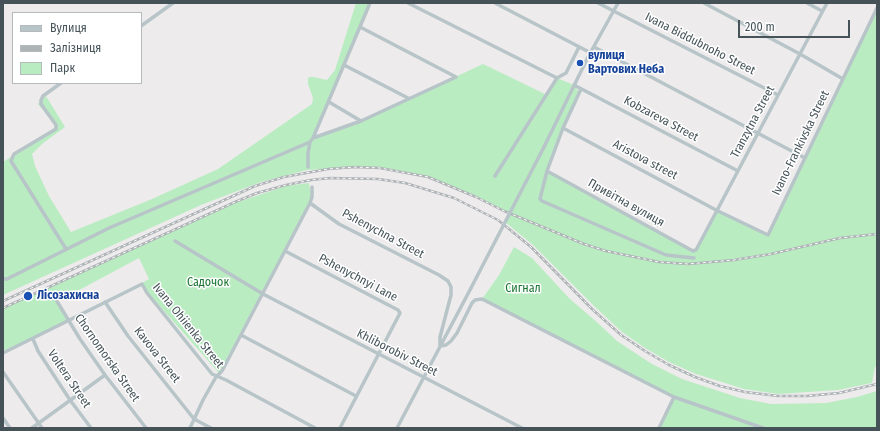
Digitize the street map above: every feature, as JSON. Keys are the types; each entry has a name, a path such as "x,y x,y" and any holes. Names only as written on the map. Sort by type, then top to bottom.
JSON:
{"street":[{"path":"142,25 173,3"},
{"path":"308,167 310,142 329,102 370,3"},
{"path":"408,3 559,78"},
{"path":"495,3 591,52"},
{"name":"Ivana Biddubnoho Street","path":"598,3 778,95"},
{"path":"397,428 544,148 588,57 618,3"},
{"path":"704,3 800,54 843,79"},
{"path":"807,3 822,11"},
{"name":"Tranzytna Street","path":"696,250 827,3"},
{"name":"Ivano-Frankivska Street","path":"716,210 768,235 877,8"},
{"path":"313,138 361,121 456,77 360,27"},
{"path":"495,176 559,78 566,73 579,47"},
{"path":"594,47 805,158"},
{"path":"344,64 408,98"},
{"path":"60,84 43,96 41,100 42,104 56,125 56,129 14,154 11,161 66,249"},
{"name":"Kobzareva Street","path":"574,85 738,171"},
{"path":"581,88 563,128 547,171 540,198 542,201 666,255 694,258"},
{"path":"329,102 361,121"},
{"name":"Aristova street","path":"563,128 716,210"},
{"path":"3,279 14,276 109,228 310,142"},
{"name":"Привітна вулиця","path":"547,171 694,251 696,250"},
{"path":"190,428 203,400 216,377 222,371 286,251 310,203 312,197 312,187"},
{"name":"Pshenychna Street","path":"310,203 339,224 448,281 451,288 451,295 440,337 440,346"},
{"name":"Khliborobiv Street","path":"175,241 263,294 378,355 522,428"},
{"name":"Pshenychnyi Lane","path":"286,251 398,310 400,313 399,316 378,355"},
{"name":"Ivana Ohiienka Street","path":"3,353 142,284 147,293 212,374 315,428"},
{"name":"Chornomorska Street","path":"55,298 105,375 146,428"},
{"path":"440,346 446,345 457,333 472,303 475,300 482,299 674,397 763,428"},
{"name":"Kavova Street","path":"105,302 128,336 194,419"},
{"path":"241,335 356,396"},
{"name":"Voltera Street","path":"33,339 38,351 70,400 91,428"},
{"path":"340,428 378,355"},
{"path":"3,372 42,428"},
{"path":"32,428 105,375"},
{"path":"659,428 674,397"},
{"path":"3,418 10,428"},
{"path":"194,419 211,428"}],"green space":[{"path":"356,3 370,3 314,138 361,121 483,64 545,94 557,78 574,85 579,92 547,170 693,251 696,250 716,210 768,235 877,8 877,366 875,367 872,383 838,390 778,394 744,389 696,374 669,362 622,332 533,245 505,222 510,214 476,197 428,177 380,168 355,167 307,170 261,182 201,205 3,295 3,162 53,130 55,125 38,104 46,96 65,127 42,144 32,154 35,166 49,196 71,232 152,199 218,169 312,104 313,98 308,84 308,78 313,77 327,80 335,70"},
{"name":"Садочок","path":"309,183 311,197 308,204 219,373 148,293 142,283 149,279 139,258 68,296 55,299 67,321 3,351 3,308 235,203 286,186"},
{"name":"Сигнал","path":"514,247 532,258 569,298 617,341 652,364 682,379 740,398 771,404 826,403 857,397 877,391 877,428 659,428 674,397 482,299 499,275"}],"railway":[{"path":"3,301 255,186 284,177 328,169 355,167 380,168 428,177 476,197 504,211 584,244 606,251 659,262 688,264 734,260 771,254 840,238 877,234"},
{"path":"3,308 257,193 311,180 330,178 378,179 405,183 454,198 498,220 531,247 592,309 621,335 669,365 695,377 720,386 745,392 778,396 807,396 839,393 877,384"}],"place":[{"name":"вулиця Вартових Неба","path":"580,63"},
{"name":"Лісозахисна","path":"28,296"}]}
